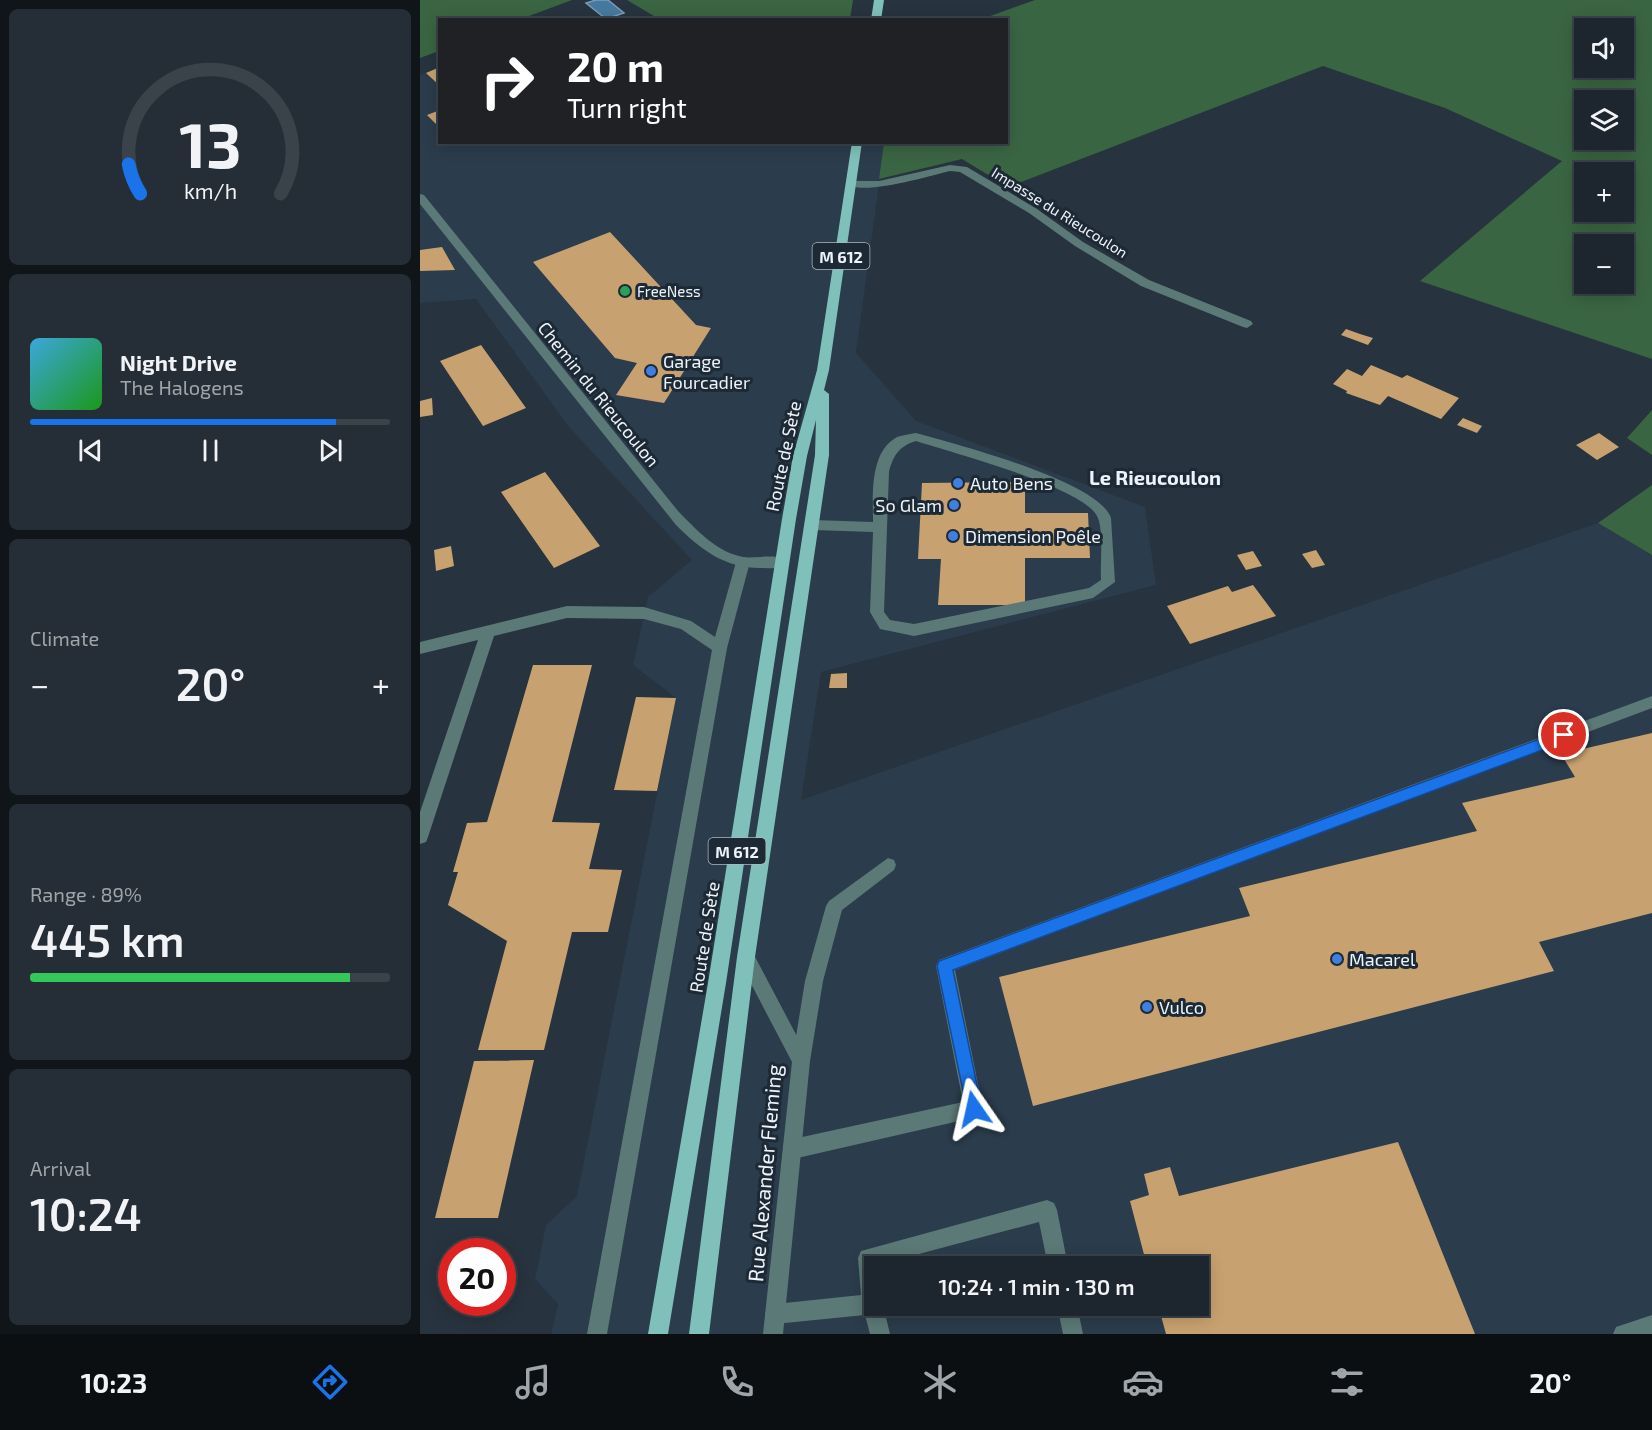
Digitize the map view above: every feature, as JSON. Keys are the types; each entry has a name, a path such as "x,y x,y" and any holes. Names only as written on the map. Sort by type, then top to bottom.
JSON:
{"main road":[{"path":"876,18 879,0"},
{"name":"Route de Sète","path":"658,1334 717,983 782,563 800,456 823,370 857,144"},
{"name":"Route de Sète","path":"699,1334 746,957 813,525 822,455 823,370"}],"street":[{"name":"Impasse du Rieucoulon","path":"852,183 879,184 950,168 963,169 1033,211 1079,244 1145,283 1247,324"},
{"name":"Chemin du Rieucoulon","path":"420,197 673,513 703,544 726,557 743,562 782,563"},
{"path":"916,437 1028,472 1094,503 1105,514 1108,582 1093,592 914,630 885,625 877,612 880,527 883,462 895,445 906,438 916,437"},
{"path":"813,525 880,527"},
{"path":"597,1334 720,648 743,562"},
{"path":"420,648 567,612 644,613 686,625 720,648"},
{"path":"420,837 488,631"},
{"path":"793,1149 974,1109 945,966 1652,702"},
{"path":"801,1061 814,981 835,906 888,865"},
{"name":"Rue Alexander Fleming","path":"746,957 801,1061 774,1324"},
{"path":"875,1256 1047,1210 1056,1256"},
{"path":"774,1324 864,1306"},
{"path":"875,1316 880,1334"},
{"path":"1069,1316 1073,1334"},
{"path":"1623,1334 1652,1325"}],"shaded area":[{"path":"438,67 438,144 877,144 884,147 856,353 916,421 1145,507 1156,585 821,672 801,800 1598,523 1652,555 1652,1334 551,1334 558,1304 535,1279 546,1225 577,1196 676,698 633,665 648,597 692,560 569,427 476,299 420,303 420,75"}],"green space":[{"path":"420,0 572,0 524,18 438,18 438,51 420,58"},
{"path":"627,0 853,0 850,18 657,18"},
{"path":"1035,0 1652,0 1652,359 1420,281 1562,161 1445,108 1323,66 1008,187 962,159 879,179 884,144 1008,144 1008,18 985,18"},
{"path":"1652,410 1652,455 1627,438"},
{"path":"1652,485 1652,555 1598,523"}],"water":[{"path":"608,0 624,13 605,18 586,3"}],"building":[{"path":"438,68 438,84 426,73"},
{"path":"438,111 438,126 427,115"},
{"path":"610,232 696,325 711,328 664,403 616,395 637,363 615,358 533,262"},
{"path":"442,247 455,270 420,271 420,250"},
{"path":"1346,329 1373,338 1368,345 1341,335"},
{"path":"481,345 526,408 483,426 440,361"},
{"path":"1371,365 1402,378 1407,375 1459,398 1441,419 1388,396 1380,405 1346,393 1347,391 1333,384 1347,369 1362,376"},
{"path":"432,398 433,415 420,417 420,401"},
{"path":"1463,418 1482,426 1477,433 1457,425"},
{"path":"1599,433 1619,447 1597,460 1576,445"},
{"path":"545,472 600,546 554,568 501,492"},
{"path":"1025,482 1025,513 1088,513 1090,558 1025,558 1025,605 938,605 941,559 918,559 922,483"},
{"path":"451,546 454,566 436,571 434,550"},
{"path":"1316,550 1325,565 1312,568 1302,554"},
{"path":"1253,551 1262,566 1246,570 1237,555"},
{"path":"1253,585 1276,616 1190,644 1167,606 1228,586 1232,592"},
{"path":"533,665 592,665 552,822 600,823 589,869 622,870 608,932 572,932 544,1050 478,1050 507,941 448,905 458,872 453,872 467,823 487,822"},
{"path":"847,673 847,688 829,688 831,674"},
{"path":"636,697 676,698 657,791 614,790"},
{"path":"1652,733 1652,913 1539,942 1554,971 1033,1106 999,977 1250,916 1239,888 1477,831 1462,803 1575,777 1561,754"},
{"path":"534,1060 498,1218 435,1218 474,1061"},
{"path":"1398,1142 1475,1334 1166,1334 1161,1316 1209,1316 1209,1256 1144,1256 1130,1201 1149,1195 1144,1174 1170,1167 1179,1196"}],"place":[{"name":"FreeNess","path":"625,291"},
{"name":"Garage Fourcadier","path":"651,371"},
{"name":"Auto Bens","path":"958,483"},
{"name":"So Glam","path":"954,505"},
{"name":"Dimension Poêle","path":"953,536"},
{"name":"Macarel","path":"1337,959"},
{"name":"Vulco","path":"1147,1007"}],"district":[{"name":"Le Rieucoulon","path":"1155,477"}],"route":[{"path":"974,1109 945,966 1564,735"}]}
